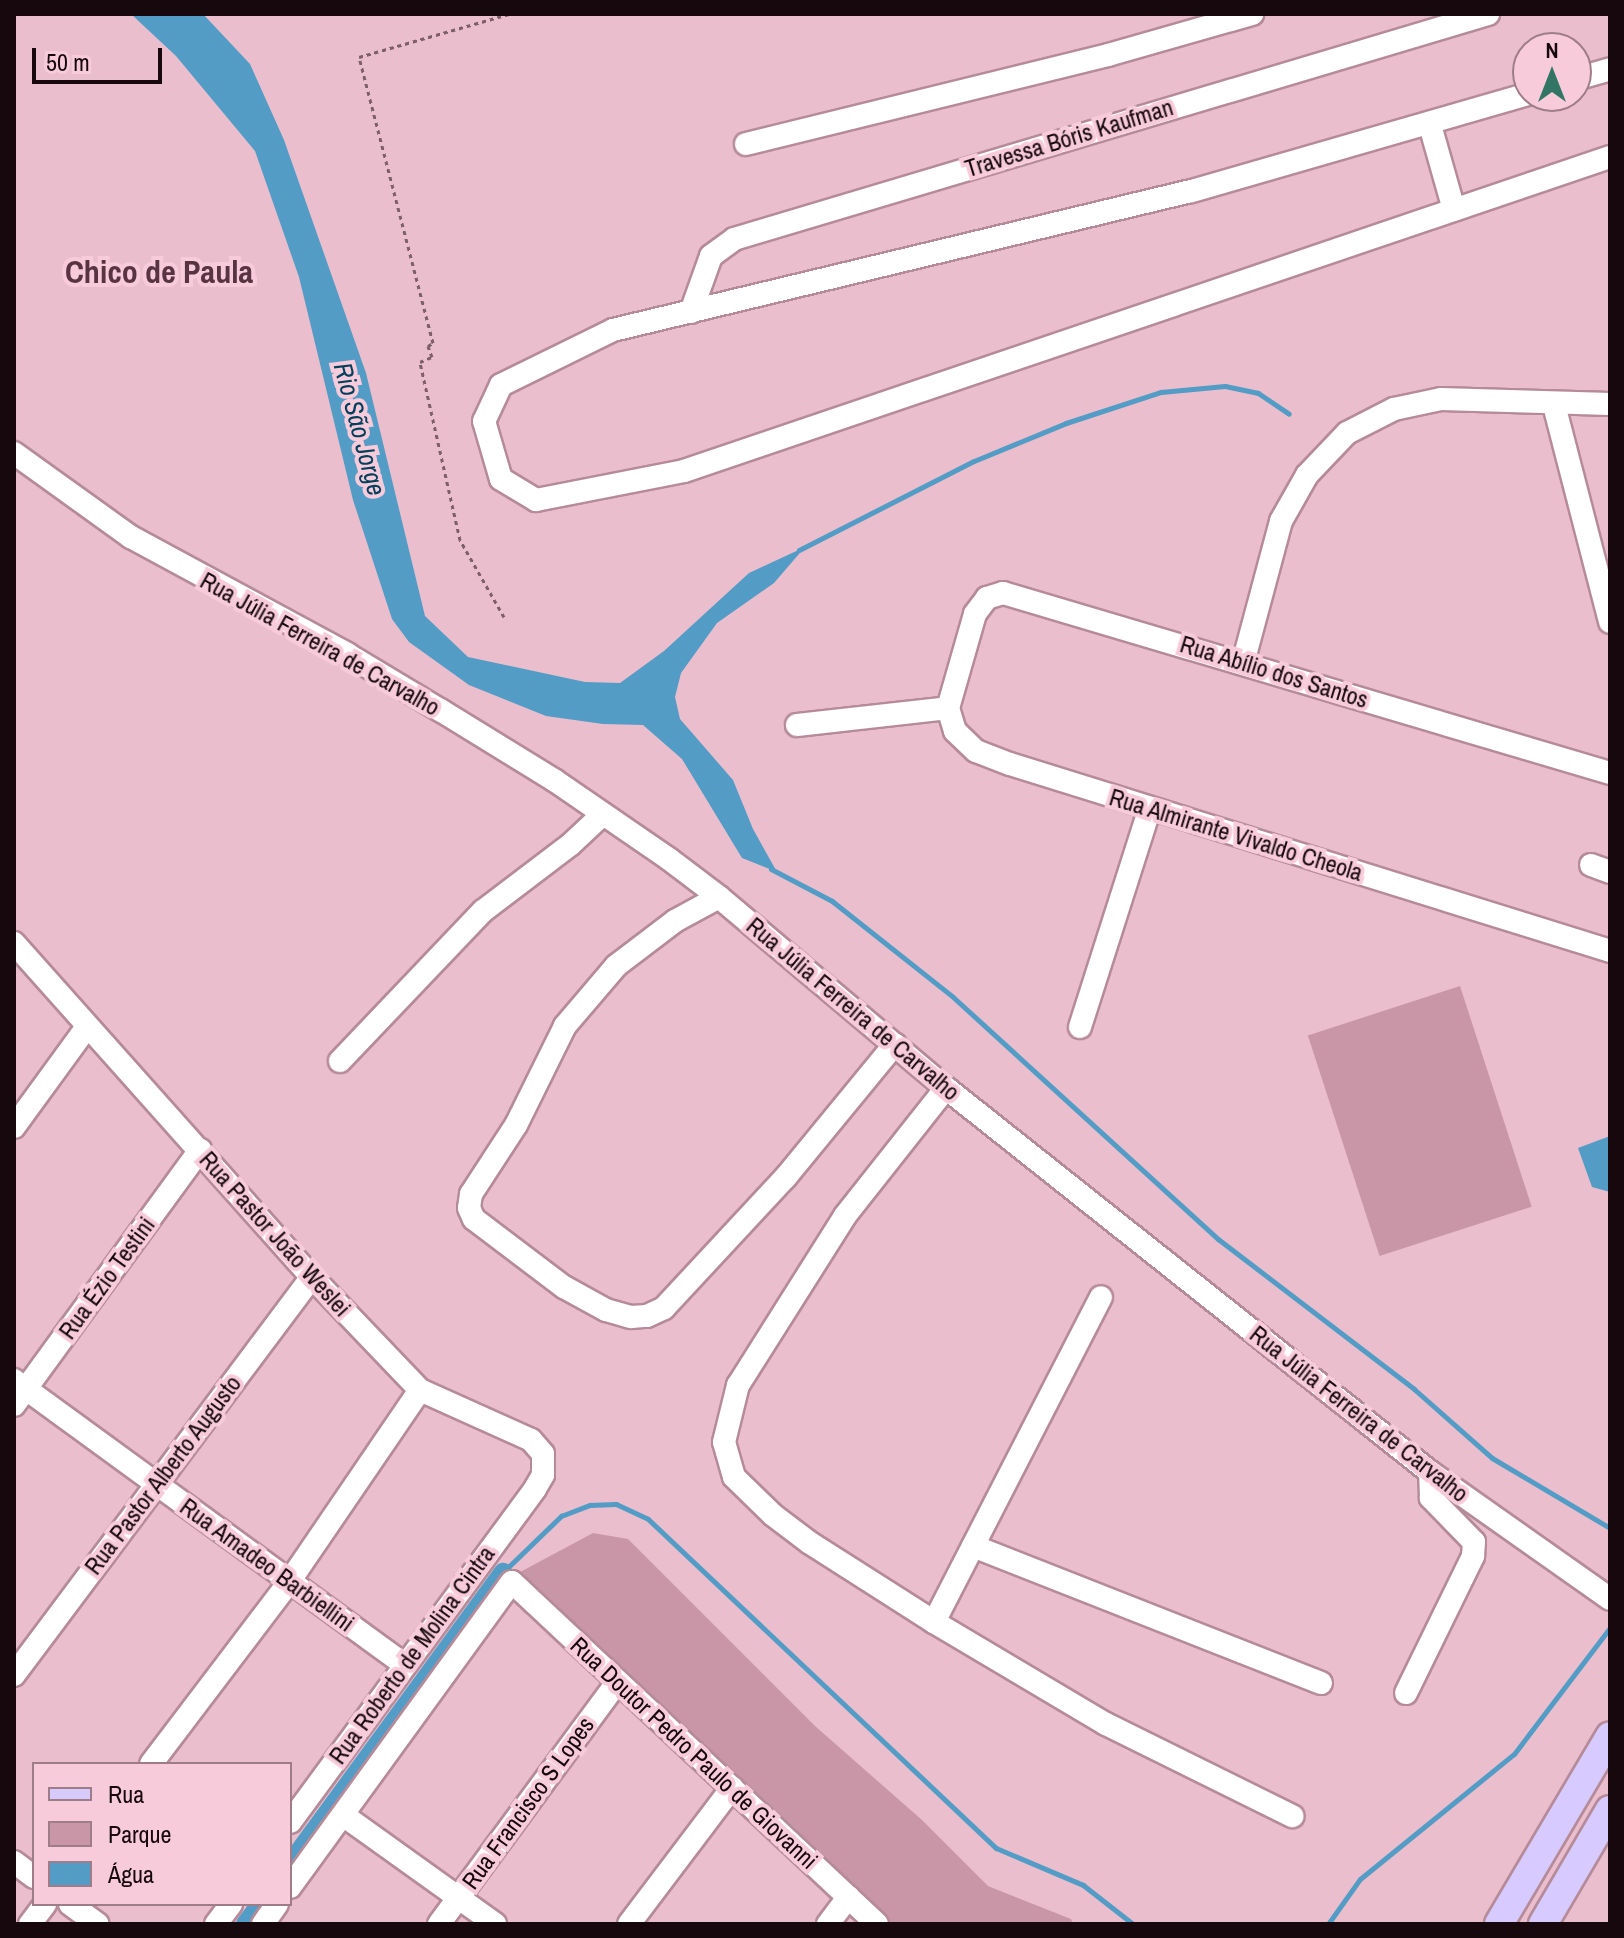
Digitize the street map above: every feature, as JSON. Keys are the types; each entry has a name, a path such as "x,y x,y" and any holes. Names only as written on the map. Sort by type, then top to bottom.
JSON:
{"main road":[{"path":"1499,1924 1610,1736"},
{"path":"1543,1924 1610,1810"}],"street":[{"path":"746,144 1108,55 1252,14"},
{"name":"Travessa Bóris Kaufman","path":"691,312 711,256 734,239 1488,14"},
{"path":"1512,99 1191,191 613,330 501,385 484,421 501,479 536,500 684,471 1610,157"},
{"path":"1430,125 1454,210"},
{"path":"1243,663 1281,521 1307,475 1347,433 1394,409 1441,399 1554,405 1610,404"},
{"path":"1554,405 1610,622"},
{"name":"Rua Júlia Ferreira de Carvalho","path":"14,453 131,537 347,654 554,780 719,897 946,1088 1430,1472 1610,1599"},
{"name":"Rua Abílio dos Santos","path":"948,708 975,614 987,598 1003,593 1610,773"},
{"path":"797,725 948,708"},
{"name":"Rua Almirante Vivaldo Cheola","path":"948,708 955,731 976,751 1610,951"},
{"path":"1080,1027 1150,808"},
{"path":"340,1061 483,911 570,845 603,814"},
{"path":"719,897 675,921 616,966 565,1026 516,1125 471,1194 469,1208 474,1219 574,1293 606,1310 631,1317 647,1316 664,1308 785,1178 895,1044"},
{"name":"Rua Pastor João Weslei","path":"16,950 312,1277 420,1390 531,1440 543,1454 544,1463 543,1475 535,1489"},
{"path":"14,1127 87,1027"},
{"path":"946,1088 845,1216 738,1385 724,1442 734,1477 773,1515 934,1622 1106,1724 1292,1816"},
{"name":"Rua Ézio Testini","path":"18,1392 200,1150"},
{"name":"Rua Pastor Alberto Augusto","path":"14,1675 312,1277"},
{"path":"934,1622 1101,1297"},
{"path":"153,1762 289,1582 420,1390"},
{"name":"Rua Amadeo Barbiellini","path":"18,1392 156,1483 404,1664"},
{"path":"1406,1693 1473,1556 1474,1542 1431,1498 1430,1472"},
{"name":"Rua Roberto de Molina Cintra","path":"292,1819 535,1489"},
{"path":"973,1546 1321,1683"},
{"name":"Rua Roberto de Molina Cintra","path":"292,1884 512,1582"},
{"name":"Rua Doutor Pedro Paulo de Giovanni","path":"512,1582 877,1924"},
{"name":"Rua Francisco S Lopes","path":"439,1924 617,1683"},
{"path":"629,1924 732,1788"},
{"path":"343,1815 495,1924"},
{"path":"14,1862 32,1876"},
{"path":"828,1924 848,1897"},
{"path":"30,1924 44,1906"},
{"path":"73,1906 98,1924"},
{"path":"216,1924 230,1906"},
{"path":"263,1924 276,1906"}],"path":[{"path":"504,617 460,540 420,362 432,357 428,346 433,343 359,57 509,14"}],"green space":[{"path":"1460,986 1532,1207 1380,1256 1308,1035"},
{"path":"593,1533 628,1539 815,1726 922,1820 988,1886 1071,1919 1073,1924 877,1924 509,1578"}],"water":[{"name":"Rio São Jorge","path":"131,14 203,14 250,64 284,140 366,373 425,616 468,657 585,682 620,683 664,651 749,573 805,547 774,583 717,623 681,673 675,697 680,719 733,780 753,829 777,872 742,858 682,759 643,725 603,724 546,716 469,685 409,642 392,619 353,500 299,277 255,151 176,56"},
{"path":"1610,1136 1610,1192 1592,1187 1578,1148"}],"waterway":[{"path":"799,550 974,461 1066,423 1161,392 1225,386 1258,393 1289,414"},
{"path":"771,869 832,901 953,997 1218,1239 1414,1389 1492,1458 1610,1528"},
{"path":"503,1572 561,1516 590,1505 616,1504 648,1519 996,1848 1083,1885 1133,1924"},
{"path":"292,1860 503,1572"},
{"path":"1328,1924 1360,1879 1514,1754 1609,1629"},
{"path":"245,1924 258,1906"}],"district":[{"name":"Chico de Paula","path":"159,272"}]}
